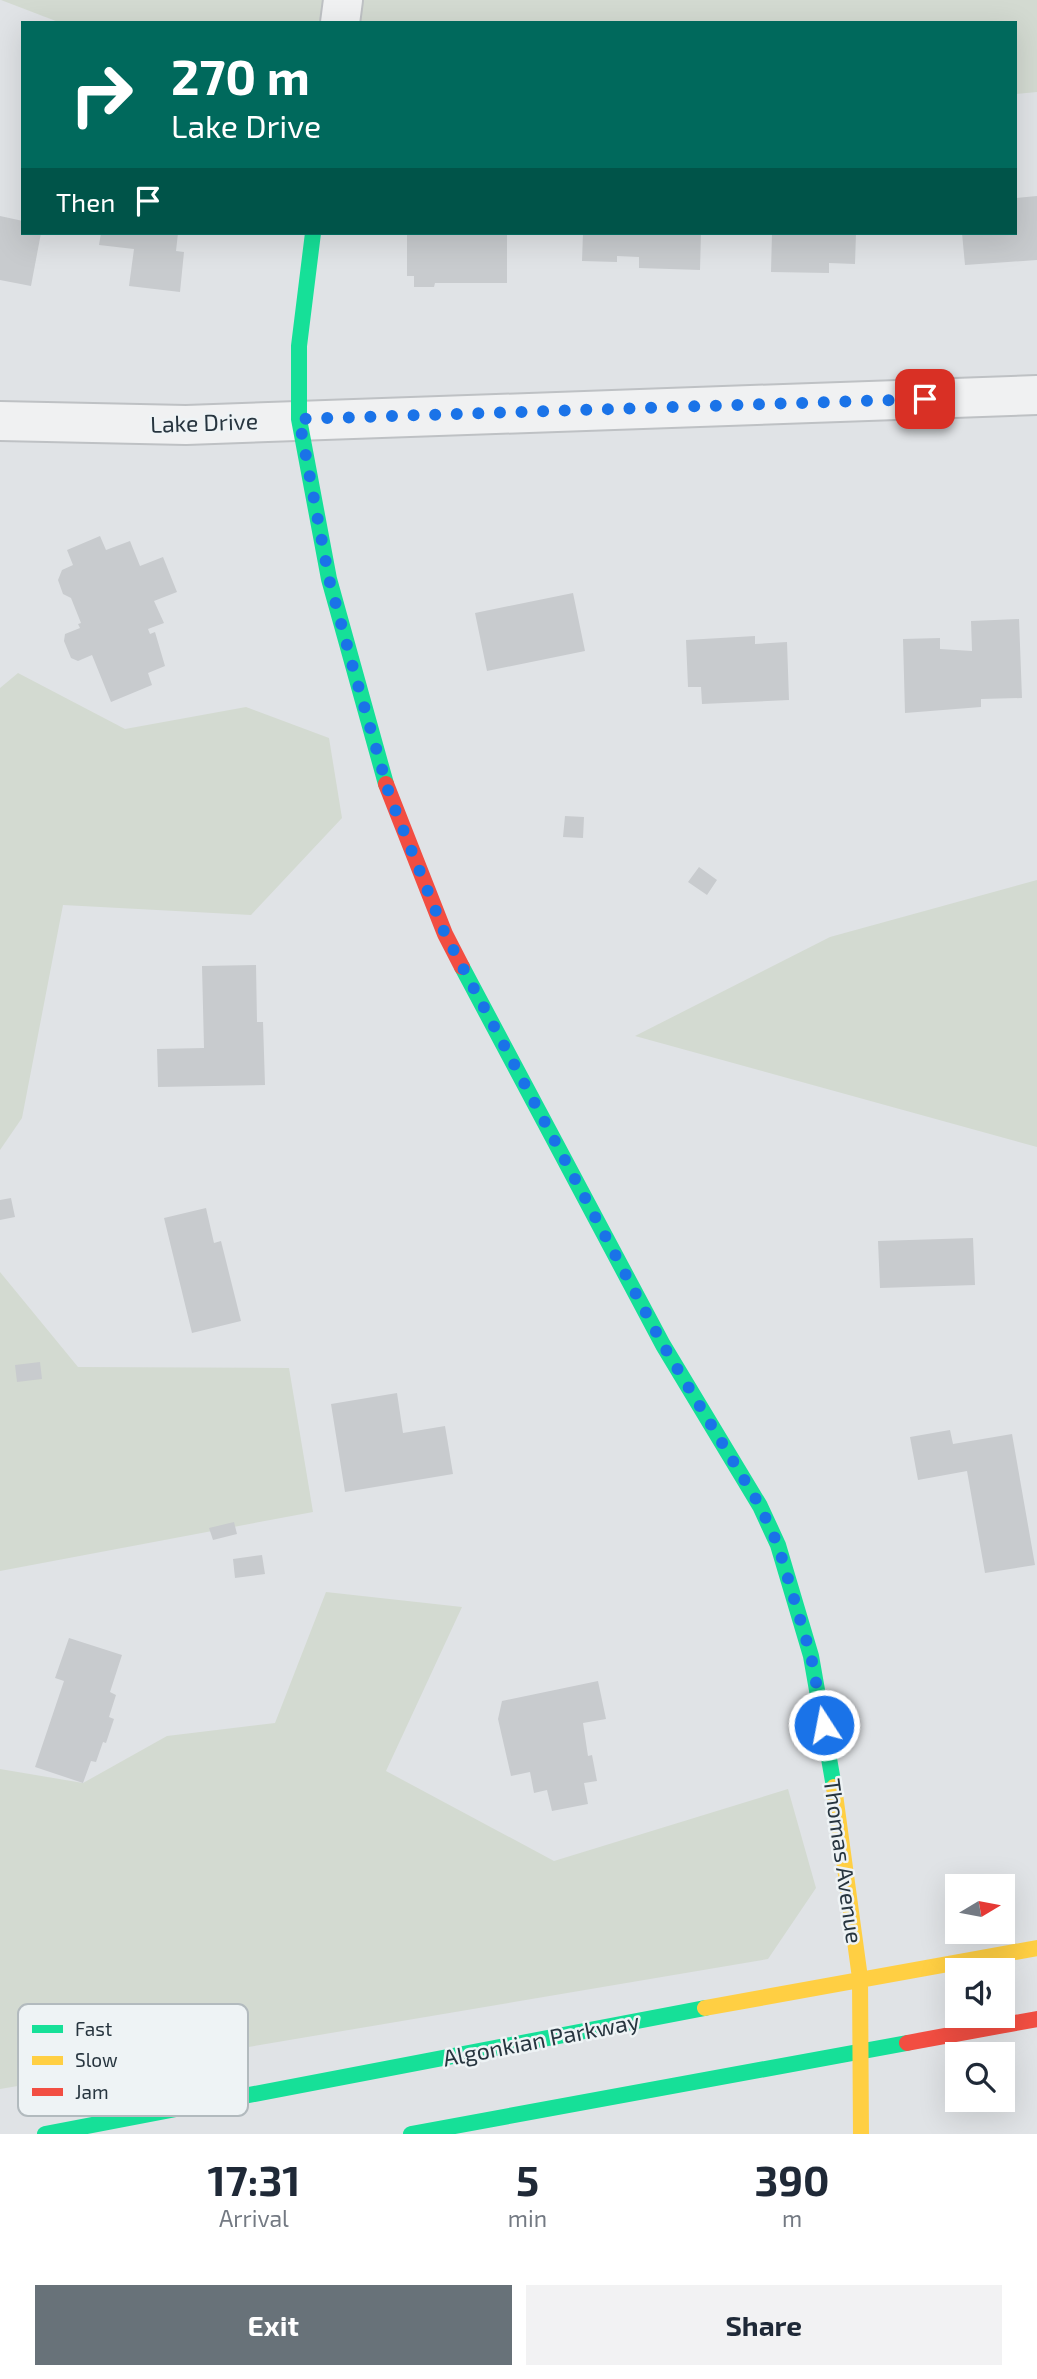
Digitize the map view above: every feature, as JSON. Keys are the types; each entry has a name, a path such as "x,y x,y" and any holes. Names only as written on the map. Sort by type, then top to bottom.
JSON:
{"street":[{"path":"340,21 343,0"},
{"name":"Thomas Avenue","path":"313,235 299,346 299,419 329,579 390,797 445,934 663,1345 729,1450 760,1506 778,1545 811,1656 832,1771 860,1978 861,2134"},
{"name":"Lake Drive","path":"0,421 186,425 1037,395"},
{"name":"Algonkian Parkway","path":"248,2095 860,1978 1037,1948"},
{"path":"411,2134 860,2049 1037,2019"},
{"name":"Algonkian Parkway","path":"45,2134 139,2116"}],"shaded area":[{"path":"1,0 1037,0 1037,92 1017,94 1017,21 56,21"},
{"path":"18,673 125,729 246,707 329,738 342,818 251,915 63,905 22,1118 0,1150 0,688"},
{"path":"1037,880 1037,1147 635,1036 830,937"},
{"path":"0,1272 78,1367 289,1368 313,1512 0,1571"},
{"path":"326,1592 462,1607 386,1771 554,1861 788,1789 816,1888 768,1959 248,2047 248,2004 18,2004 18,2086 0,2089 0,1769 83,1783 167,1736 275,1723"}],"building":[{"path":"1037,196 1037,260 965,265 962,235 1017,235 1017,198"},
{"path":"0,216 21,221 21,235 41,235 31,286 0,280"},
{"path":"101,235 178,235 176,251 184,252 180,292 129,286 134,249 99,245"},
{"path":"407,235 507,235 507,283 435,283 434,287 414,287 414,276 407,276"},
{"path":"583,235 701,235 700,270 639,268 639,257 617,256 617,262 582,261"},
{"path":"772,235 856,235 855,264 829,263 829,273 771,272"},
{"path":"100,536 106,550 130,541 140,566 163,557 177,592 154,601 164,623 148,629 150,634 155,632 165,666 148,673 152,685 111,702 92,655 78,661 71,658 64,641 65,634 80,628 78,624 81,623 71,598 63,594 58,580 62,570 73,565 67,550"},
{"path":"573,593 585,651 487,671 475,613"},
{"path":"1019,619 1022,698 981,699 981,707 905,713 903,639 940,638 940,649 972,651 971,621"},
{"path":"755,636 755,644 787,642 789,700 702,704 701,687 688,687 686,640"},
{"path":"565,816 584,817 583,838 563,837"},
{"path":"699,867 717,880 707,895 688,882"},
{"path":"256,965 257,1022 263,1022 265,1085 158,1087 157,1049 204,1048 202,966"},
{"path":"11,1198 15,1217 0,1220 0,1200"},
{"path":"206,1208 214,1243 221,1241 241,1321 192,1333 164,1218"},
{"path":"973,1238 975,1285 880,1288 878,1241"},
{"path":"40,1362 42,1379 17,1382 15,1365"},
{"path":"397,1393 403,1433 445,1426 453,1474 345,1492 331,1404"},
{"path":"950,1430 953,1444 1012,1434 1035,1565 985,1573 967,1471 918,1480 910,1437"},
{"path":"234,1522 237,1534 213,1540 209,1528"},
{"path":"262,1555 265,1574 235,1578 233,1559"},
{"path":"69,1638 122,1655 110,1692 116,1695 109,1717 114,1719 106,1743 103,1742 96,1762 91,1761 83,1783 35,1767 64,1681 55,1678"},
{"path":"598,1681 606,1719 583,1723 588,1756 592,1755 597,1781 584,1783 588,1804 552,1811 547,1790 534,1793 530,1772 511,1776 498,1719 502,1701"}],"traffic: fast":[{"path":"313,235 299,346 299,419 329,579 386,784"},
{"path":"462,967 663,1345 760,1506 778,1545 811,1656 834,1787"},
{"path":"248,2095 705,2008"},
{"path":"411,2134 907,2043"},
{"path":"45,2134 139,2116"}],"traffic: slow":[{"path":"834,1787 860,1978 861,2134"},
{"path":"705,2008 1037,1948"}],"traffic: jam":[{"path":"386,784 445,934 462,967"},
{"path":"907,2043 1037,2019"}],"route":[{"path":"824,1725 811,1656 778,1545 760,1506 729,1450 663,1345 445,934 390,797 354,671 329,579 299,419 925,399"}]}
